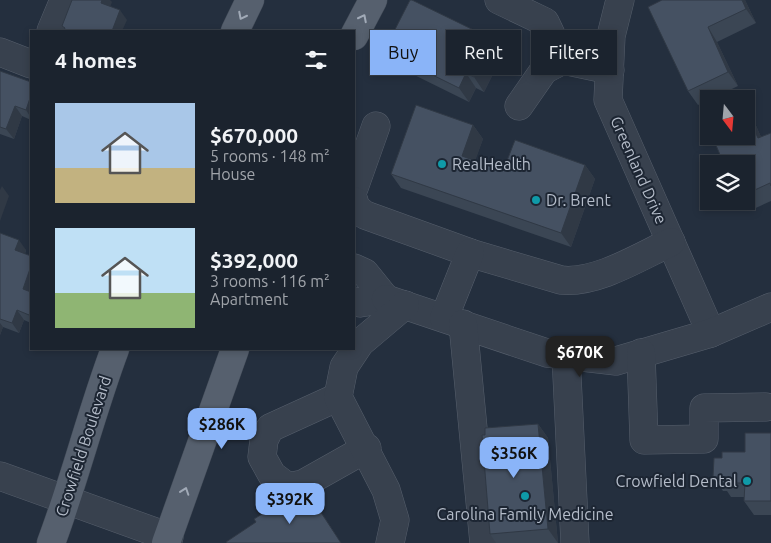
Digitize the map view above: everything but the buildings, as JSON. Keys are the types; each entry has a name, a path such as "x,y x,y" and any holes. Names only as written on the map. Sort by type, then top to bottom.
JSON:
{"main road":[{"path":"235,30 250,0"},
{"path":"355,34 373,0"},
{"name":"Crowfield Boulevard","path":"51,543 67,500 98,395 115,350"},
{"path":"168,540 235,350"}],"street":[{"path":"50,30 64,0"},
{"path":"499,0 545,22 549,30"},
{"name":"Greenland Drive","path":"612,30 620,0"},
{"path":"0,52 30,64"},
{"path":"519,106 541,75"},
{"name":"Greenland Drive","path":"610,75 608,100 711,333"},
{"path":"355,185 376,126"},
{"path":"355,207 365,215 470,253 552,278 573,282 591,278 671,242"},
{"path":"470,253 453,321 484,543"},
{"path":"355,268 366,273 395,302"},
{"path":"355,301 360,303 395,302 547,353 616,361 711,333 771,307"},
{"path":"390,543 395,520 386,490 367,448 338,397 344,367 360,343 395,302"},
{"path":"641,353 644,440 704,439 704,408 766,408"},
{"path":"566,355 576,543"},
{"path":"338,397 270,428 264,440 262,457 272,475 288,487 303,484 367,448"},
{"path":"0,476 168,540"}],"place":[{"name":"RealHealth","path":"442,164"},
{"name":"Dr. Brent","path":"536,200"},
{"name":"Crowfield Dental","path":"747,481"},
{"name":"Carolina Family Medicine","path":"525,496"}]}
